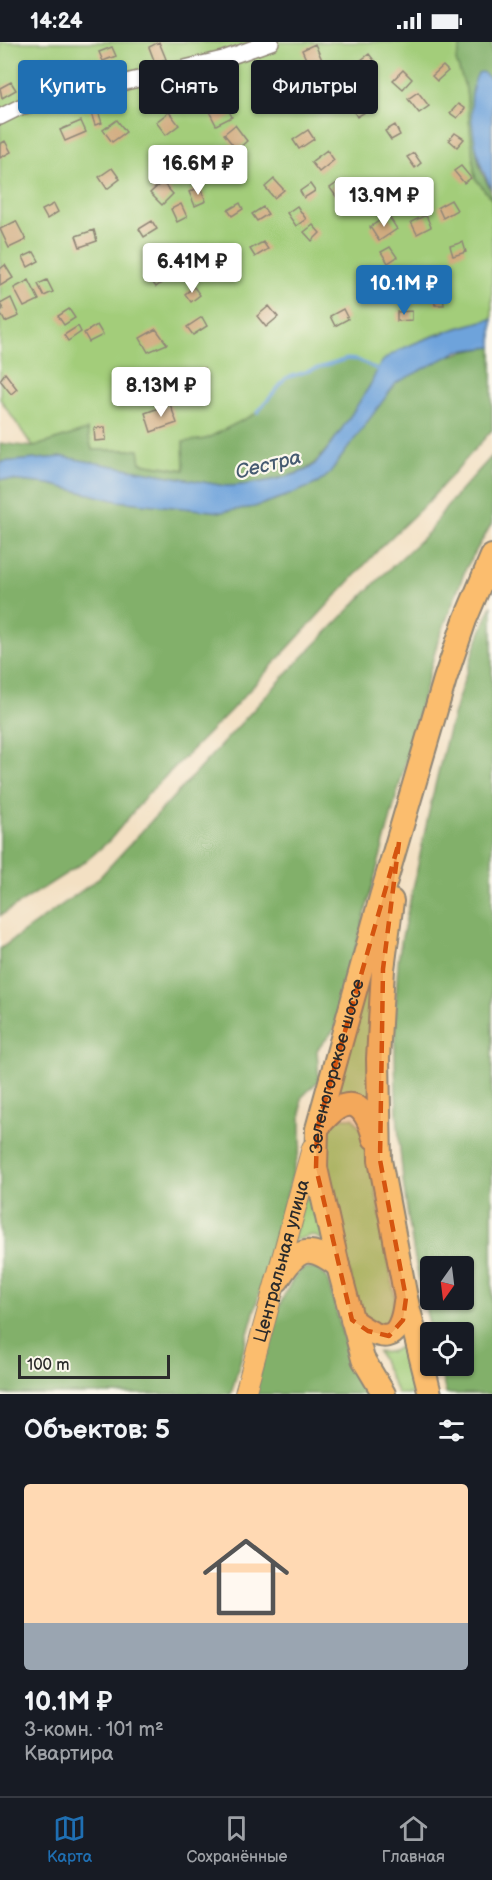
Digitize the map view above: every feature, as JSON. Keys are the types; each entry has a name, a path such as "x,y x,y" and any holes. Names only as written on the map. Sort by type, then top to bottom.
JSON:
{"highway":[{"name":"Зеленогорское шоссе","path":"384,1394 363,1359 338,1266 316,1168 317,1129 381,897 445,679 465,620 492,556"},
{"name":"Зеленогорское шоссе","path":"399,842 383,969 378,1059 380,1160 406,1298 430,1394"},
{"path":"317,1129 332,1110 342,1105 362,1109 370,1122 380,1160"},
{"path":"278,1280 289,1262 300,1252 311,1250 323,1255 338,1266"},
{"path":"352,1320 368,1332 379,1336 389,1336 397,1331 403,1320 406,1298"}],"main road":[{"name":"Центральная улица","path":"245,1394 278,1280 317,1129"}],"street":[{"path":"0,117 20,107 223,59 271,42"},
{"path":"150,376 160,393"}],"highlighted area":[{"path":"399,842 383,969 380,1160 406,1298 403,1320 389,1336 368,1331 352,1320 316,1168 317,1129"}],"green space":[{"path":"0,42 462,42 456,61 466,89 475,178 492,200 492,319 447,331 413,344 398,352 378,370 368,364 286,378 257,413 206,439 183,443 185,470 141,463 139,450 92,450 87,430 33,447 0,399"},
{"path":"462,42 492,42 492,84 474,82 473,115 478,159 492,200 475,178 466,89 456,61"},
{"path":"492,347 492,430 428,502 381,547 232,709 148,794 110,840 86,861 0,916 0,479 49,484 118,501 221,512 254,507 318,483 328,475 396,383 442,359"},
{"path":"347,359 358,360 378,370 357,406 328,447 311,466 295,474 257,483 225,486 63,457 0,462 0,443 33,447 87,430 92,450 139,450 141,463 184,470 183,442 206,439 257,413 286,378"},
{"path":"492,456 492,523 466,568 437,644 334,1030 317,1050 319,1080 301,1098 301,1145 231,1394 0,1394 0,949 98,879 289,671 381,577 429,532 446,507"},
{"path":"492,605 492,1394 446,1394 442,1376 474,1376 474,1322 429,1322 426,1310 474,1310 474,1256 420,1256 420,1283 405,1196 395,1055 398,963 401,941 430,806 456,704"},
{"path":"391,873 371,1106 332,1100"},
{"path":"339,1118 353,1118 361,1128 369,1153 395,1297 392,1322 384,1329 359,1313 325,1172 327,1128"},
{"path":"311,1170 323,1240 312,1235 293,1241"},
{"path":"304,1268 317,1269 327,1277 349,1357 371,1394 254,1394 279,1308 286,1291"},
{"path":"406,1338 421,1394 398,1394 378,1352 395,1350"}],"water":[{"path":"482,72 491,79 492,84 492,189 481,164 473,132 474,85 478,73"},
{"path":"492,319 492,347 458,351 396,383 328,475 318,483 254,507 221,512 118,501 49,484 0,479 0,462 63,457 225,486 256,483 302,472 317,462 324,453 369,387 382,362 390,355 434,336"}],"building":[{"path":"159,42 166,59 154,60 149,47"},
{"path":"315,44 322,60 306,60 302,50"},
{"path":"112,47 116,56 103,60 99,52"},
{"path":"369,54 374,60 361,60"},
{"path":"443,66 448,71 437,81 432,76"},
{"path":"403,70 412,79 403,89 393,80"},
{"path":"11,82 16,90 2,98 0,88"},
{"path":"418,92 429,106 419,113 408,99"},
{"path":"458,104 465,109 457,118 450,113"},
{"path":"91,114 99,114 102,123 95,125"},
{"path":"166,114 171,114 179,125 166,135 156,122"},
{"path":"210,114 230,114 232,117 216,125"},
{"path":"117,120 126,132 112,142 103,130"},
{"path":"81,121 86,132 65,141 60,130"},
{"path":"235,125 247,141 237,150 224,134"},
{"path":"395,125 400,135 391,140 385,131"},
{"path":"308,130 314,139 299,149 293,140"},
{"path":"455,133 464,139 457,147 449,140"},
{"path":"5,141 11,152 0,158 0,144"},
{"path":"327,150 334,160 319,172 311,162"},
{"path":"414,153 421,163 415,168 407,157"},
{"path":"202,155 212,167 202,175 192,163"},
{"path":"461,166 471,178 464,183 454,171"},
{"path":"112,168 120,179 107,189 99,177"},
{"path":"274,179 284,190 274,198 265,187"},
{"path":"340,181 348,193 338,199 330,188"},
{"path":"162,182 173,194 162,205 150,193"},
{"path":"310,184 315,191 304,198 300,191"},
{"path":"397,185 405,196 397,202 389,190"},
{"path":"200,187 206,201 195,206 189,192"},
{"path":"451,200 457,210 443,218 438,207"},
{"path":"240,203 243,209 232,216 228,210"},
{"path":"54,204 58,212 47,219 42,210"},
{"path":"181,204 187,217 177,222 171,209"},
{"path":"297,206 306,219 296,226 287,213"},
{"path":"263,207 268,214 257,221 252,214"},
{"path":"388,215 397,229 379,241 370,227"},
{"path":"426,215 431,227 417,234 411,222"},
{"path":"16,221 26,240 9,248 0,229"},
{"path":"152,221 157,229 144,237 139,229"},
{"path":"313,225 320,233 312,241 304,232"},
{"path":"94,230 97,241 80,247 76,236"},
{"path":"263,242 268,249 255,257 250,249"},
{"path":"463,242 466,252 453,256 450,246"},
{"path":"390,247 397,257 388,263 381,252"},
{"path":"34,252 39,261 28,267 23,257"},
{"path":"220,259 226,268 216,275 210,266"},
{"path":"5,265 13,278 0,286 0,269"},
{"path":"158,271 165,280 156,287 149,278"},
{"path":"29,280 39,300 24,307 14,288"},
{"path":"47,280 53,292 44,296 38,284"},
{"path":"194,287 200,295 191,302 185,294"},
{"path":"443,294 444,305 435,305 434,295"},
{"path":"11,298 19,316 5,322 0,312 3,309 0,304"},
{"path":"269,306 278,317 266,327 257,316"},
{"path":"69,309 75,318 64,325 58,316"},
{"path":"343,309 348,319 335,326 330,316"},
{"path":"412,311 412,320 397,321 397,312"},
{"path":"202,317 207,326 193,335 187,327"},
{"path":"97,325 103,335 89,342 84,333"},
{"path":"78,326 81,332 68,341 64,335"},
{"path":"156,329 167,344 148,352 140,338"},
{"path":"204,368 207,375 195,381 191,374"},
{"path":"5,373 17,389 11,394 0,380"},
{"path":"180,378 182,384 169,389 167,383"},
{"path":"170,404 177,423 151,432 145,413"},
{"path":"105,427 106,440 95,441 94,428"}],"waterway":[{"path":"257,413 286,378 347,359 358,360 378,370"}],"water label":[{"name":"Сестра","path":"268,464"}]}
